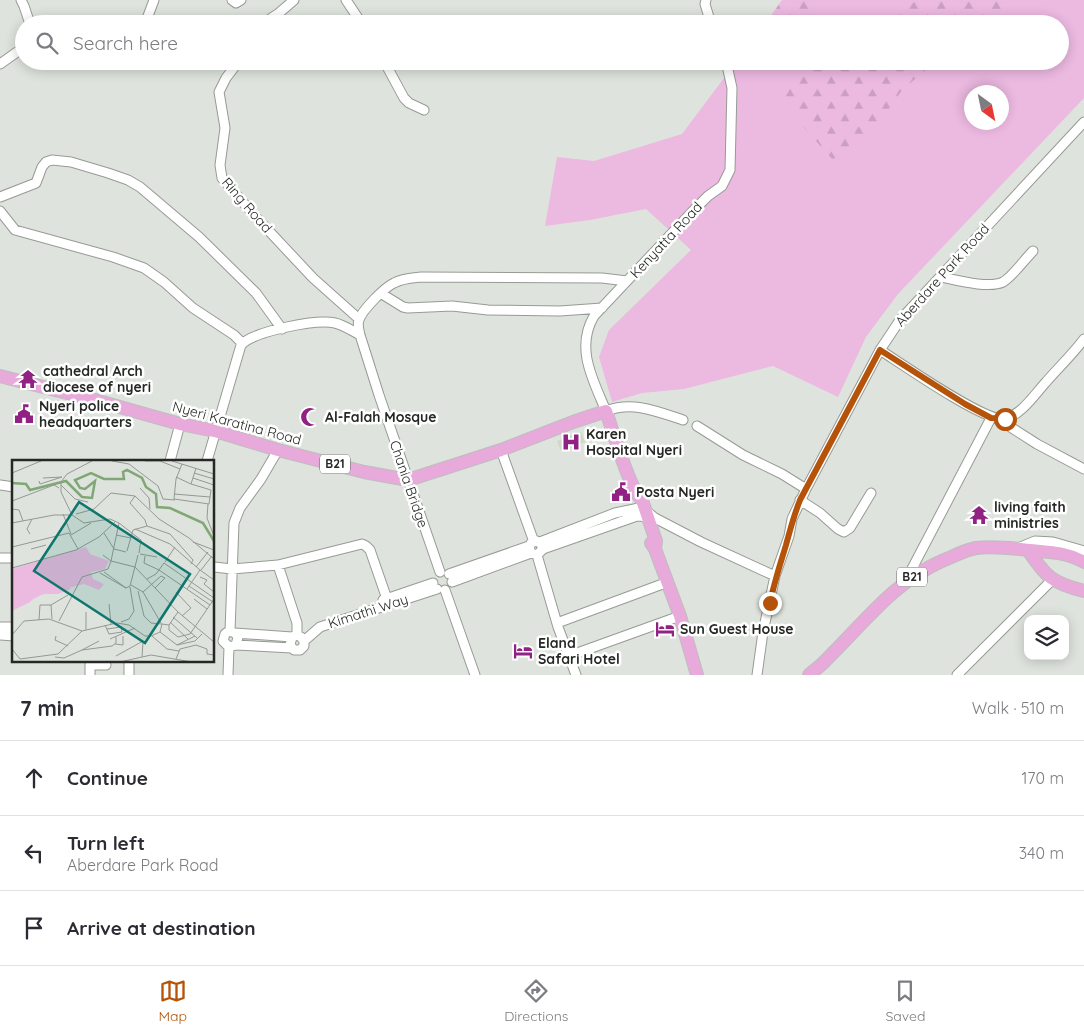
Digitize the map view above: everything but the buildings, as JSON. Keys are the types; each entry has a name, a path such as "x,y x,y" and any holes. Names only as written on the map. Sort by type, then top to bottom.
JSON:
{"highway":[{"name":"Nyeri Karatina Road","path":"0,376 180,424 215,431 278,450 364,472 408,480 501,450 573,422 606,412"},
{"path":"606,412 656,541 655,549 680,616 697,671"},
{"name":"B21","path":"809,675 825,662 886,597 930,566 956,554 976,548 1023,549 1060,553 1074,556 1084,562"},
{"path":"1023,549 1052,580 1066,587 1084,591"},
{"name":"B21","path":"816,675 825,662"}],"street":[{"path":"148,15 154,0"},
{"path":"232,0 236,2 241,0"},
{"path":"279,14 294,0"},
{"path":"346,0 356,15"},
{"path":"706,0 705,4 708,15"},
{"path":"24,2 28,15"},
{"path":"0,64 15,53"},
{"name":"Ring Road","path":"232,70 219,92 225,128 220,165 222,178 313,278 359,319"},
{"path":"389,70 404,98 409,103 424,110"},
{"name":"Kenyatta Road","path":"606,412 587,359 585,342 587,327 594,316 660,245 708,196 722,186 730,170 732,88 728,70"},
{"name":"Aberdare Park Road","path":"757,675 763,632 775,576 789,536 792,519 806,488 880,350 900,320 1084,122"},
{"path":"0,197 36,183 42,167 46,162 52,160 71,162 128,180 140,187 199,237 256,293 282,329"},
{"path":"0,211 15,230 113,257 144,268 164,282 193,308 234,335 242,343"},
{"path":"941,277 974,283 998,284 1006,280 1033,251"},
{"path":"359,319 393,283 403,279 421,277 602,278 628,281"},
{"path":"382,294 408,308 452,306 488,310 560,311 602,308"},
{"name":"Chania Bridge","path":"359,319 358,327 378,395 440,572"},
{"path":"207,460 242,343 248,338 262,333 316,323 335,323 360,335"},
{"path":"995,418 1005,419 1024,407 1069,359 1084,339"},
{"path":"880,350 965,404 995,418 1037,444 1084,469"},
{"path":"606,412 617,407 635,407 683,420"},
{"path":"905,582 995,418"},
{"path":"170,460 180,424"},
{"path":"697,426 743,455 806,488"},
{"path":"228,675 234,523 237,514 278,450"},
{"path":"501,450 536,548 557,623 576,675"},
{"path":"800,500 844,532 850,528 871,493"},
{"path":"451,578 644,511 701,542 775,576"},
{"path":"1023,549 1035,541 1054,542 1084,551"},
{"path":"215,568 232,569 278,565 362,544 370,550 387,599"},
{"path":"215,634 230,639 300,650 304,646 299,638 297,623 278,565"},
{"path":"451,578 445,572 440,572 433,577 475,675"},
{"path":"438,588 450,587 451,578"},
{"path":"958,675 1052,580"},
{"path":"557,623 668,582"},
{"name":"Kimathi Way","path":"299,638 310,628 321,622 387,599 438,588"},
{"name":"Kimathi Way","path":"299,638 326,624 438,588"},
{"path":"569,656 680,616"},
{"path":"215,643 230,639 299,638"},
{"path":"292,648 290,642 299,638"},
{"path":"129,662 129,675"},
{"path":"90,675 90,665 106,665"}],"shaded area":[{"name":"Karen Hospital Nyeri","path":"581,432 585,442 561,451 557,441"}],"green space":[{"path":"782,0 828,0 820,6 814,15 771,15"},
{"path":"796,0 1084,0 1084,98 898,294 866,337 838,397 773,366 684,389 642,393 612,402 599,357 609,330 691,250 646,209 590,220 545,226 557,157 594,161 682,134 732,70 1069,70 1069,15 782,15"},
{"path":"917,0 1022,0 1001,15 897,15"},
{"path":"799,70 926,70 903,89 877,125 867,145 852,155 832,159 782,103"},
{"path":"976,130 993,130 992,131 981,137"}],"place":[{"name":"cathedral Arch diocese of nyeri","path":"28,379"},
{"name":"Nyeri police headquarters","path":"24,414"},
{"name":"Al-Falah Mosque","path":"310,417"},
{"name":"Karen Hospital Nyeri","path":"571,442"},
{"name":"Posta Nyeri","path":"621,492"},
{"name":"living faith ministries","path":"979,515"},
{"name":"Sun Guest House","path":"665,629"},
{"name":"Eland Safari Hotel","path":"523,651"}],"route":[{"path":"770,603 775,576 789,536 792,519 800,500 880,350 965,404 991,418 1005,419"}]}
